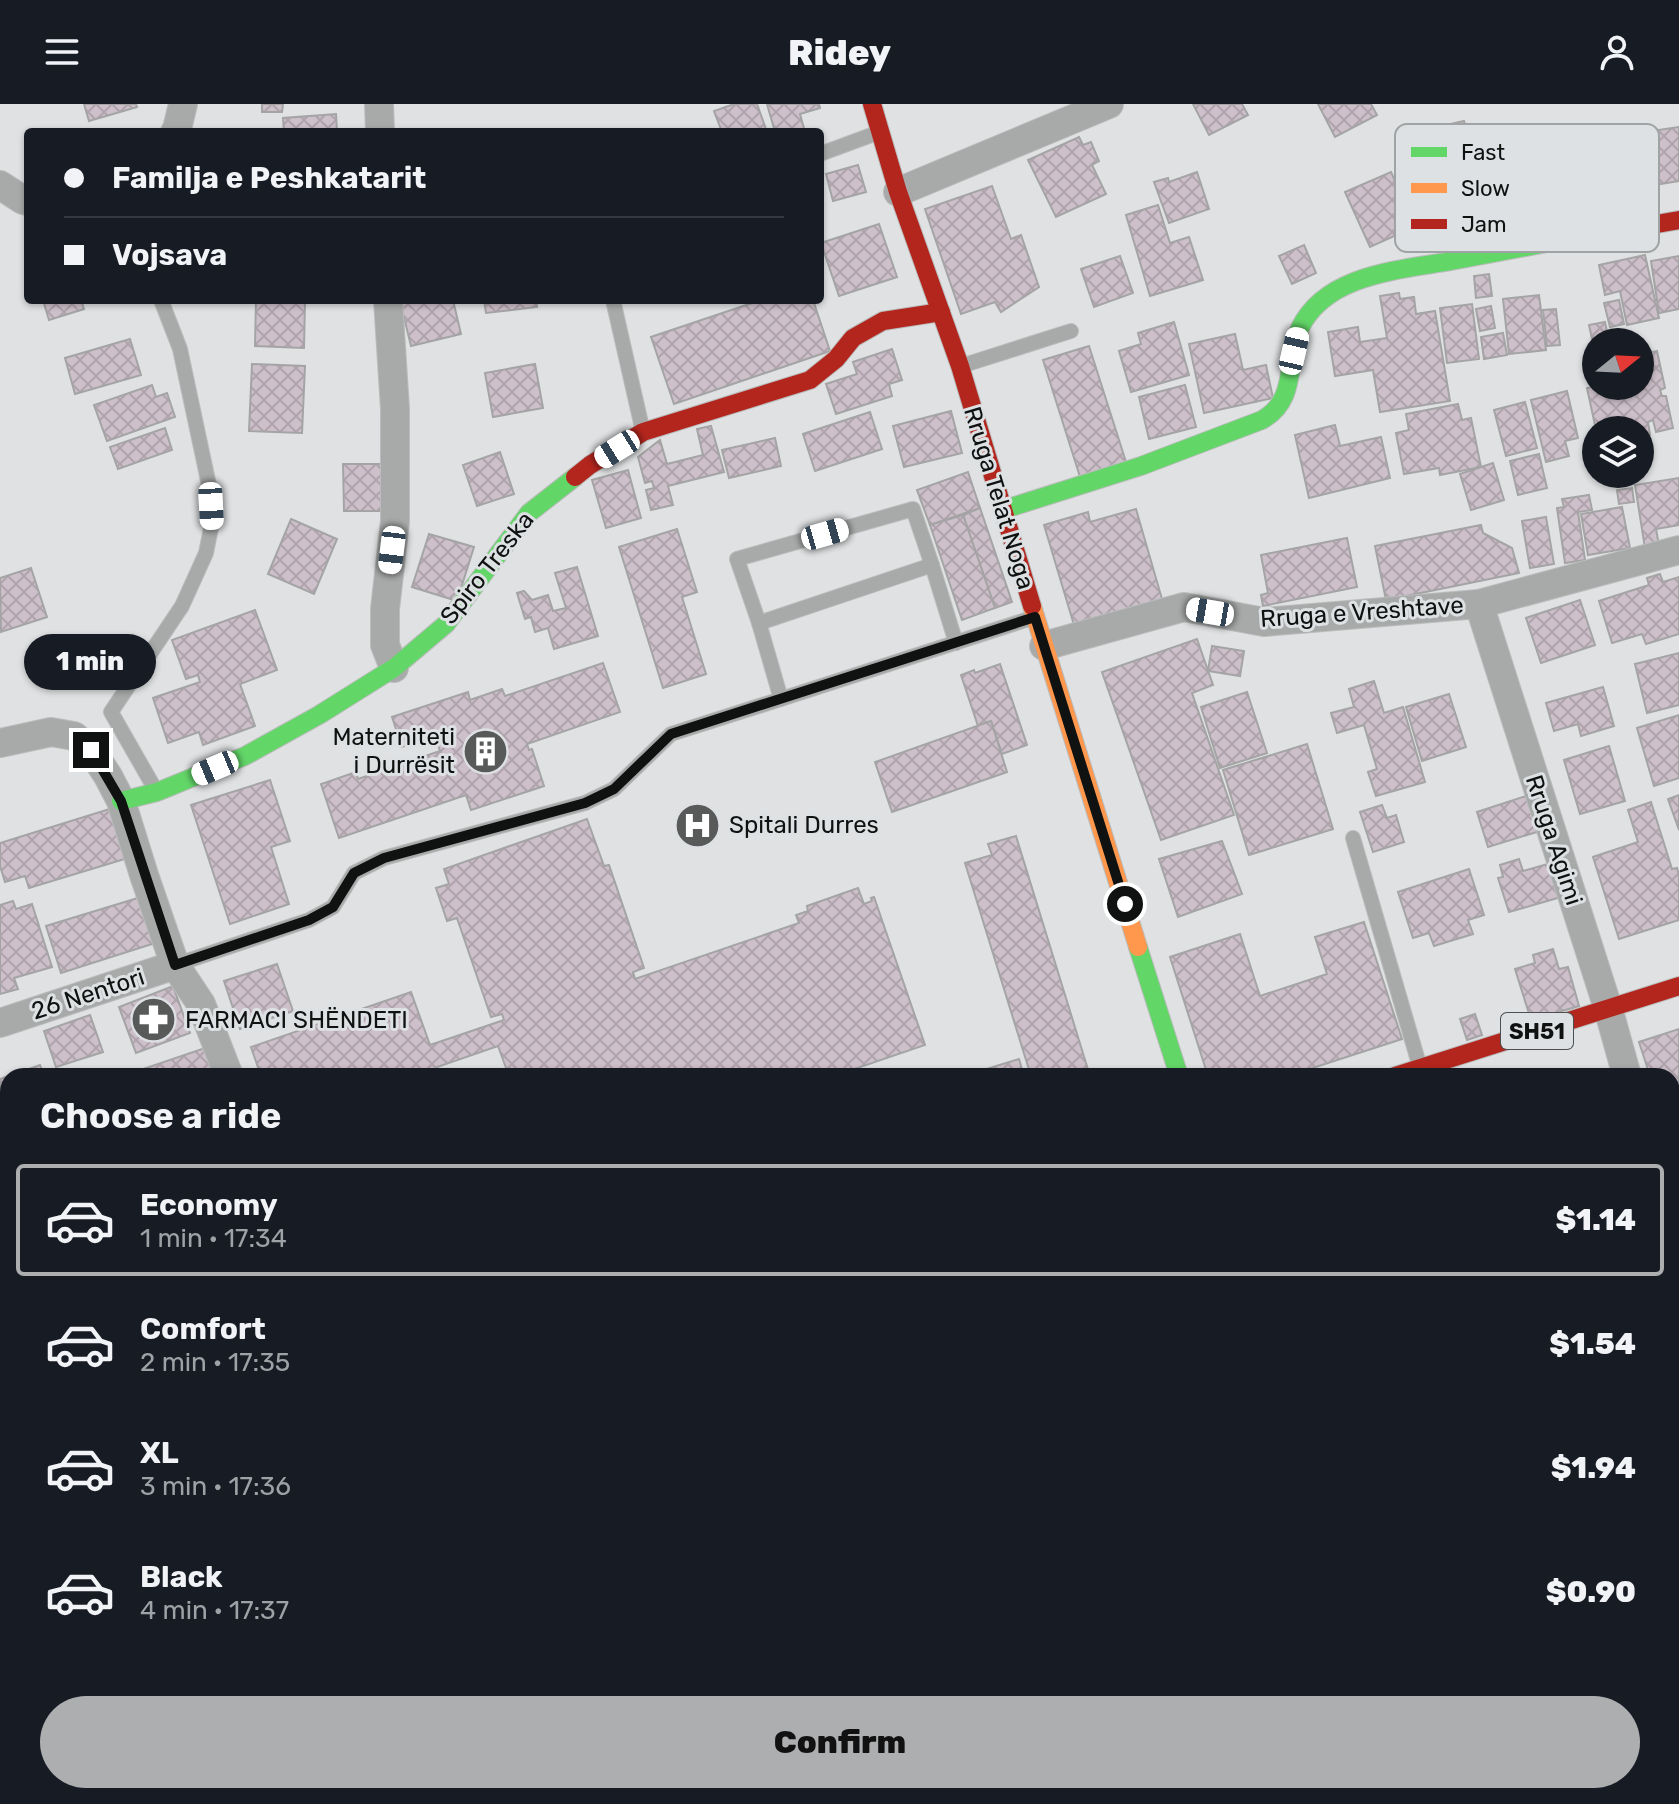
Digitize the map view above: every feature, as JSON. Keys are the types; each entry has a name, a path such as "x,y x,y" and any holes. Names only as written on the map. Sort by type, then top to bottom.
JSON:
{"street":[{"path":"177,128 183,104"},
{"path":"379,104 380,128"},
{"name":"Rruga Telat Noga","path":"872,104 898,192 960,366 1176,1068"},
{"path":"898,192 1109,104"},
{"path":"0,185 24,200"},
{"path":"1659,224 1679,220"},
{"path":"1002,510 1141,466 1262,420 1277,411 1284,397 1299,328 1312,309 1355,280 1499,252"},
{"path":"388,304 395,409 395,521 385,609 385,645 394,668"},
{"name":"Spiro Treska","path":"121,801 157,792 245,756 394,668 446,624 529,513 590,465 643,432 810,380 836,359 853,338 883,321 941,312"},
{"name":"Rruga e Vreshtave","path":"1044,646 1184,607 1264,622 1479,604 1679,550"},
{"name":"Rruga Agimi","path":"1479,604 1625,1068"},
{"path":"0,743 51,732 74,736 91,750 121,801 175,965 201,1004 226,1068"},
{"name":"26 Nentori","path":"0,1023 175,965"},
{"name":"SH51","path":"1421,1068 1679,986"}],"lane":[{"path":"824,152 881,131"},
{"path":"157,792 111,712 182,606 206,553 212,523 210,490 180,349 163,304"},
{"path":"614,304 643,432"},
{"path":"960,366 1071,331"},
{"path":"781,699 737,559 913,509 956,643"},
{"path":"759,623 932,565"},
{"path":"175,965 309,920 333,907 354,873 384,858 585,803 614,789 671,734 1035,617"},
{"path":"1353,838 1421,1068"}],"building":[{"path":"84,104 136,104 137,107 89,121"},
{"path":"262,104 283,104 282,112 262,112"},
{"path":"734,104 757,104 766,128 720,128 714,111"},
{"path":"767,104 819,104 820,108 800,114 804,128 774,128"},
{"path":"1193,104 1242,104 1248,115 1209,135"},
{"path":"1318,104 1371,104 1377,115 1335,137"},
{"path":"336,114 337,128 284,128 283,118"},
{"path":"1679,127 1679,181 1659,184 1659,130"},
{"path":"1079,137 1083,145 1091,142 1099,161 1092,165 1106,194 1056,217 1028,160"},
{"path":"858,165 866,192 833,201 826,174"},
{"path":"1197,172 1209,209 1169,223 1154,182 1168,178 1169,182"},
{"path":"1391,172 1395,181 1395,236 1370,247 1345,192"},
{"path":"992,186 1011,239 1021,235 1039,287 1001,312 995,302 961,314 925,209"},
{"path":"1158,205 1170,243 1189,237 1203,280 1150,296 1126,215"},
{"path":"879,224 897,277 839,296 824,252 824,242"},
{"path":"1304,245 1316,273 1292,284 1279,256"},
{"path":"1645,255 1659,318 1627,325 1620,291 1605,295 1599,265"},
{"path":"1120,256 1133,293 1094,307 1081,269"},
{"path":"1679,256 1679,309 1659,313 1651,261"},
{"path":"1489,274 1492,296 1476,298 1474,276"},
{"path":"1399,293 1400,299 1414,297 1416,314 1435,311 1450,401 1380,412 1373,370 1335,376 1328,332 1358,327 1360,342 1387,338 1380,296"},
{"path":"1539,295 1546,350 1509,354 1503,299"},
{"path":"1619,300 1624,324 1610,327 1604,303"},
{"path":"44,304 82,304 84,309 49,320"},
{"path":"256,304 305,304 304,348 255,346"},
{"path":"401,304 454,304 461,334 411,346"},
{"path":"485,304 537,304 537,307 486,313"},
{"path":"749,304 814,304 830,351 674,404 651,337"},
{"path":"1472,304 1479,359 1447,363 1440,308"},
{"path":"1491,306 1495,328 1480,331 1476,309"},
{"path":"1556,309 1560,345 1547,346 1543,310"},
{"path":"1174,322 1189,375 1131,392 1119,351 1141,344 1138,333"},
{"path":"1605,322 1606,328 1590,328 1589,325"},
{"path":"1503,333 1507,355 1484,359 1481,337"},
{"path":"1235,334 1243,370 1266,365 1273,398 1204,413 1189,344"},
{"path":"130,339 141,375 75,394 65,358"},
{"path":"1089,346 1127,465 1081,480 1043,360"},
{"path":"892,349 902,380 889,384 892,396 836,414 826,384 857,374 853,362"},
{"path":"1657,351 1665,388 1660,390 1662,396 1666,396 1673,428 1656,432 1654,416 1593,416 1590,400 1654,400 1654,352"},
{"path":"252,364 305,366 302,433 249,431"},
{"path":"535,364 543,408 493,417 485,373"},
{"path":"152,385 156,397 167,393 175,417 107,441 94,405"},
{"path":"1185,385 1196,427 1149,439 1139,397"},
{"path":"1567,391 1578,438 1565,441 1569,456 1546,462 1531,400"},
{"path":"1525,402 1537,448 1506,456 1494,410"},
{"path":"1458,404 1462,420 1471,418 1481,467 1440,475 1439,468 1404,474 1396,433 1409,430 1406,414"},
{"path":"951,411 962,453 904,467 893,426"},
{"path":"870,412 882,449 815,471 803,434"},
{"path":"1335,425 1340,446 1381,437 1390,478 1309,498 1295,435"},
{"path":"711,426 724,472 668,486 673,505 651,510 646,490 654,488 652,481 645,483 638,457 660,440 667,464 703,455 697,429"},
{"path":"165,428 172,450 118,469 110,447"},
{"path":"775,438 781,466 729,478 722,450"},
{"path":"500,452 514,494 477,506 463,465"},
{"path":"1539,454 1547,488 1518,495 1510,461"},
{"path":"1493,463 1504,500 1471,510 1460,474"},
{"path":"343,464 385,464 385,511 344,511"},
{"path":"628,470 641,518 606,528 592,480"},
{"path":"968,472 980,508 930,525 917,490"},
{"path":"1679,478 1679,525 1656,529 1659,546 1645,548 1635,488 1654,488 1654,482"},
{"path":"1632,488 1634,502 1619,504 1617,490"},
{"path":"1589,495 1592,510 1578,512 1585,560 1565,563 1557,508 1564,507 1562,499"},
{"path":"1622,507 1630,548 1588,555 1581,514"},
{"path":"980,508 1012,602 995,608 963,515"},
{"path":"1136,509 1162,599 1074,625 1044,525 1088,512 1090,522"},
{"path":"963,515 995,608 962,620 930,525"},
{"path":"1546,517 1554,564 1530,568 1522,521"},
{"path":"291,519 337,539 314,594 268,574"},
{"path":"1481,525 1483,533 1512,548 1519,573 1386,600 1375,546"},
{"path":"677,529 697,592 682,597 706,674 663,688 619,547"},
{"path":"429,534 474,547 457,601 412,587"},
{"path":"1347,538 1357,587 1263,606 1261,595 1268,593 1261,555"},
{"path":"577,567 598,636 554,649 548,628 535,632 531,617 525,619 517,593 524,591 532,600 548,595 553,611 566,608 555,573"},
{"path":"31,568 47,617 1,632 0,578"},
{"path":"1660,574 1663,582 1679,577 1679,634 1646,644 1642,634 1612,643 1599,601 1649,585 1647,578"},
{"path":"1580,600 1595,645 1541,663 1526,618"},
{"path":"255,610 277,670 240,684 255,726 203,745 199,732 168,743 153,698 200,682 198,675 186,679 172,640"},
{"path":"1197,639 1213,685 1192,693 1234,815 1161,840 1102,672"},
{"path":"1212,646 1244,651 1240,676 1208,671"},
{"path":"1679,653 1679,705 1647,713 1635,664"},
{"name":"Materniteti i Durrësit","path":"603,663 620,712 527,744 529,750 532,749 544,786 471,810 466,795 339,838 321,784 356,772 358,779 440,751 435,735 402,747 392,717 468,692 470,700 502,689 505,696"},
{"path":"1000,664 1027,745 1002,754 991,721 978,726 961,675"},
{"path":"1374,681 1384,713 1403,707 1425,782 1376,796 1368,772 1377,769 1364,725 1337,733 1331,713 1354,707 1349,689"},
{"path":"1603,687 1614,726 1581,736 1578,724 1554,731 1546,703"},
{"path":"1247,692 1267,753 1220,768 1201,707"},
{"path":"1449,694 1466,747 1422,761 1406,707"},
{"path":"1679,715 1679,778 1654,786 1637,728"},
{"path":"991,721 1007,772 892,812 875,762"},
{"path":"1307,744 1333,829 1249,855 1223,770"},
{"path":"1609,746 1625,801 1580,814 1564,760"},
{"path":"270,780 290,841 271,847 289,904 230,924 191,805"},
{"path":"1529,795 1540,831 1488,847 1477,812"},
{"path":"1679,795 1679,830 1668,799"},
{"path":"1651,802 1672,869 1677,868 1679,875 1679,920 1619,939 1593,857 1638,842 1628,810"},
{"path":"1382,805 1387,818 1396,815 1404,842 1373,852 1360,812"},
{"path":"116,807 131,857 29,888 25,876 5,882 0,866 0,843"},
{"name":"Spitali Durres","path":"587,819 604,866 609,865 644,968 633,972 635,979 799,923 796,915 808,911 807,906 858,888 864,904 874,897 925,1045 857,1068 506,1068 498,1046 437,1068 258,1068 251,1047 411,992 430,1045 504,1020 502,1014 491,1017 457,918 447,921 436,888 449,884 444,869"},
{"path":"1016,836 1088,1068 1029,1068 965,863 992,855 988,844"},
{"path":"1222,841 1242,894 1178,917 1159,859"},
{"path":"1519,859 1523,871 1551,863 1561,897 1509,912 1498,878 1503,877 1500,865"},
{"path":"1469,869 1484,915 1468,920 1473,934 1434,946 1429,933 1413,938 1398,892"},
{"path":"141,897 155,943 61,973 46,926"},
{"path":"13,901 16,909 32,904 52,967 14,978 18,989 0,994 0,905"},
{"path":"1364,922 1402,1039 1313,1068 1205,1068 1170,957 1240,934 1260,996 1327,974 1315,937"},
{"path":"1553,949 1559,969 1568,967 1579,1006 1531,1020 1515,969 1535,963 1533,955"},
{"path":"277,964 293,1011 240,1029 224,981"},
{"name":"FARMACI SHËNDETI","path":"173,986 190,1033 136,1053 119,1007"},
{"path":"1475,1014 1482,1035 1467,1040 1460,1019"},
{"path":"90,1015 103,1052 56,1067 44,1031"},
{"path":"1679,1029 1679,1068 1647,1068 1639,1042"},
{"path":"208,1047 215,1068 146,1068"},
{"path":"1019,1059 1022,1068 990,1068"}],"traffic: fast":[{"path":"1002,510 1141,466 1262,420 1274,411 1286,390 1300,328 1312,310 1346,285 1388,272 1498,252"},
{"path":"121,801 157,792 245,756 394,668 446,624 529,513 575,477"},
{"path":"1138,947 1176,1068"}],"traffic: slow":[{"path":"1032,606 1138,947"}],"traffic: jam":[{"path":"872,104 898,192 960,366 1032,606"},
{"path":"1659,223 1679,220"},
{"path":"575,477 643,432 810,380 836,359 853,338 883,321 941,312"},
{"path":"1420,1068 1679,986"}],"place":[{"name":"Materniteti i Durrësit","path":"486,751"},
{"name":"Spitali Durres","path":"698,825"},
{"name":"FARMACI SHËNDETI","path":"154,1020"}],"route":[{"path":"91,750 121,801 175,965 309,920 333,907 354,873 384,858 585,803 614,789 671,734 1035,617 1125,904"}]}
